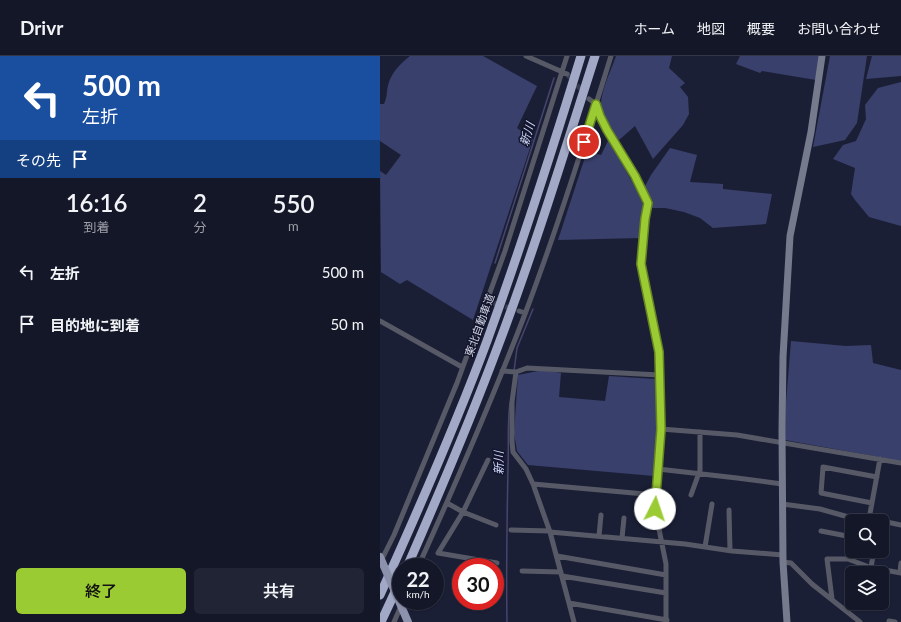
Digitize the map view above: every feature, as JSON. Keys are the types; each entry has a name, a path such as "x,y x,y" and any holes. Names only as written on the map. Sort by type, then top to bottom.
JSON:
{"highway":[{"name":"東北自動車道","path":"380,595 438,464 486,341 535,200 581,56"},
{"path":"410,558 449,469 498,345 548,204 595,56"},
{"path":"381,622 392,598"}],"main road":[{"path":"380,557 408,622"}],"street":[{"path":"526,56 565,72"},
{"path":"380,564 400,522 489,301 565,72 567,56"},
{"path":"422,558 474,442 525,313 572,181 611,56"},
{"path":"786,622 783,559 782,443 783,357 790,236 811,132 822,56"},
{"path":"569,603 666,621 666,564 655,509 661,429 659,352 641,264 648,203 635,176 607,130 596,104 589,99"},
{"path":"519,311 525,313"},
{"path":"380,321 462,367"},
{"path":"502,371 516,372 527,368 659,375"},
{"path":"516,372 512,402 513,452 526,469 534,484 557,556 574,622"},
{"path":"661,429 737,435 901,463"},
{"path":"691,495 699,473 700,432"},
{"path":"468,558 438,553 463,512 488,460"},
{"path":"870,514 880,460"},
{"path":"872,503 821,493 823,467 877,477"},
{"path":"658,469 782,484"},
{"path":"534,484 656,495"},
{"path":"447,502 463,512 496,525"},
{"path":"705,547 712,504"},
{"path":"782,504 820,509 845,516"},
{"path":"729,510 730,551"},
{"path":"598,536 601,515"},
{"path":"622,538 624,518"},
{"path":"889,523 901,525"},
{"path":"511,530 662,542 783,559 791,563 812,584 860,622"},
{"path":"821,531 845,536"},
{"path":"557,556 666,575"},
{"path":"832,599 827,559 848,559 866,566"},
{"path":"889,571 900,573 901,563"},
{"path":"522,571 561,574 666,593"},
{"path":"394,622 399,610"},
{"path":"888,621 895,622"}],"shaded area":[{"path":"410,56 483,56 537,86 517,128 533,139 473,320 407,280 400,284 381,272 380,171 386,175 401,155 380,141 380,104 384,104 388,85 393,74 400,64"},
{"path":"616,56 672,56 669,68 685,83 680,87 688,97 689,114 683,125 653,159 635,126 619,140 603,117 601,100"},
{"path":"740,56 819,56 816,80 762,71 760,73 736,64"},
{"path":"830,56 867,56 857,123 845,140 813,147"},
{"path":"872,56 901,56 901,76 866,79"},
{"path":"901,82 901,226 869,217 851,194 855,168 833,159 843,145 856,141 866,119 865,105 878,88"},
{"path":"609,139 644,207 640,238 558,240 587,151 601,155"},
{"path":"670,148 697,155 690,182 723,184 723,189 772,194 766,224 713,228 700,218 684,212 665,208 651,208 653,201 644,188 651,175"},
{"path":"791,341 846,346 871,345 873,363 901,370 901,461 785,440 786,402"},
{"path":"543,370 561,373 559,397 605,401 609,376 655,379 657,425 654,476 528,465 517,451 514,433 518,375"}],"waterway":[{"name":"新川","path":"495,263 554,78"},
{"name":"新川","path":"514,371 517,348 533,309"},
{"name":"新川","path":"507,622 508,427 510,403"}],"tunnel":[{"path":"567,74 584,93"},
{"path":"491,302 512,309"}],"route":[{"path":"584,142 596,104 607,130 635,176 648,203 641,264 659,352 661,429 655,509"}]}
